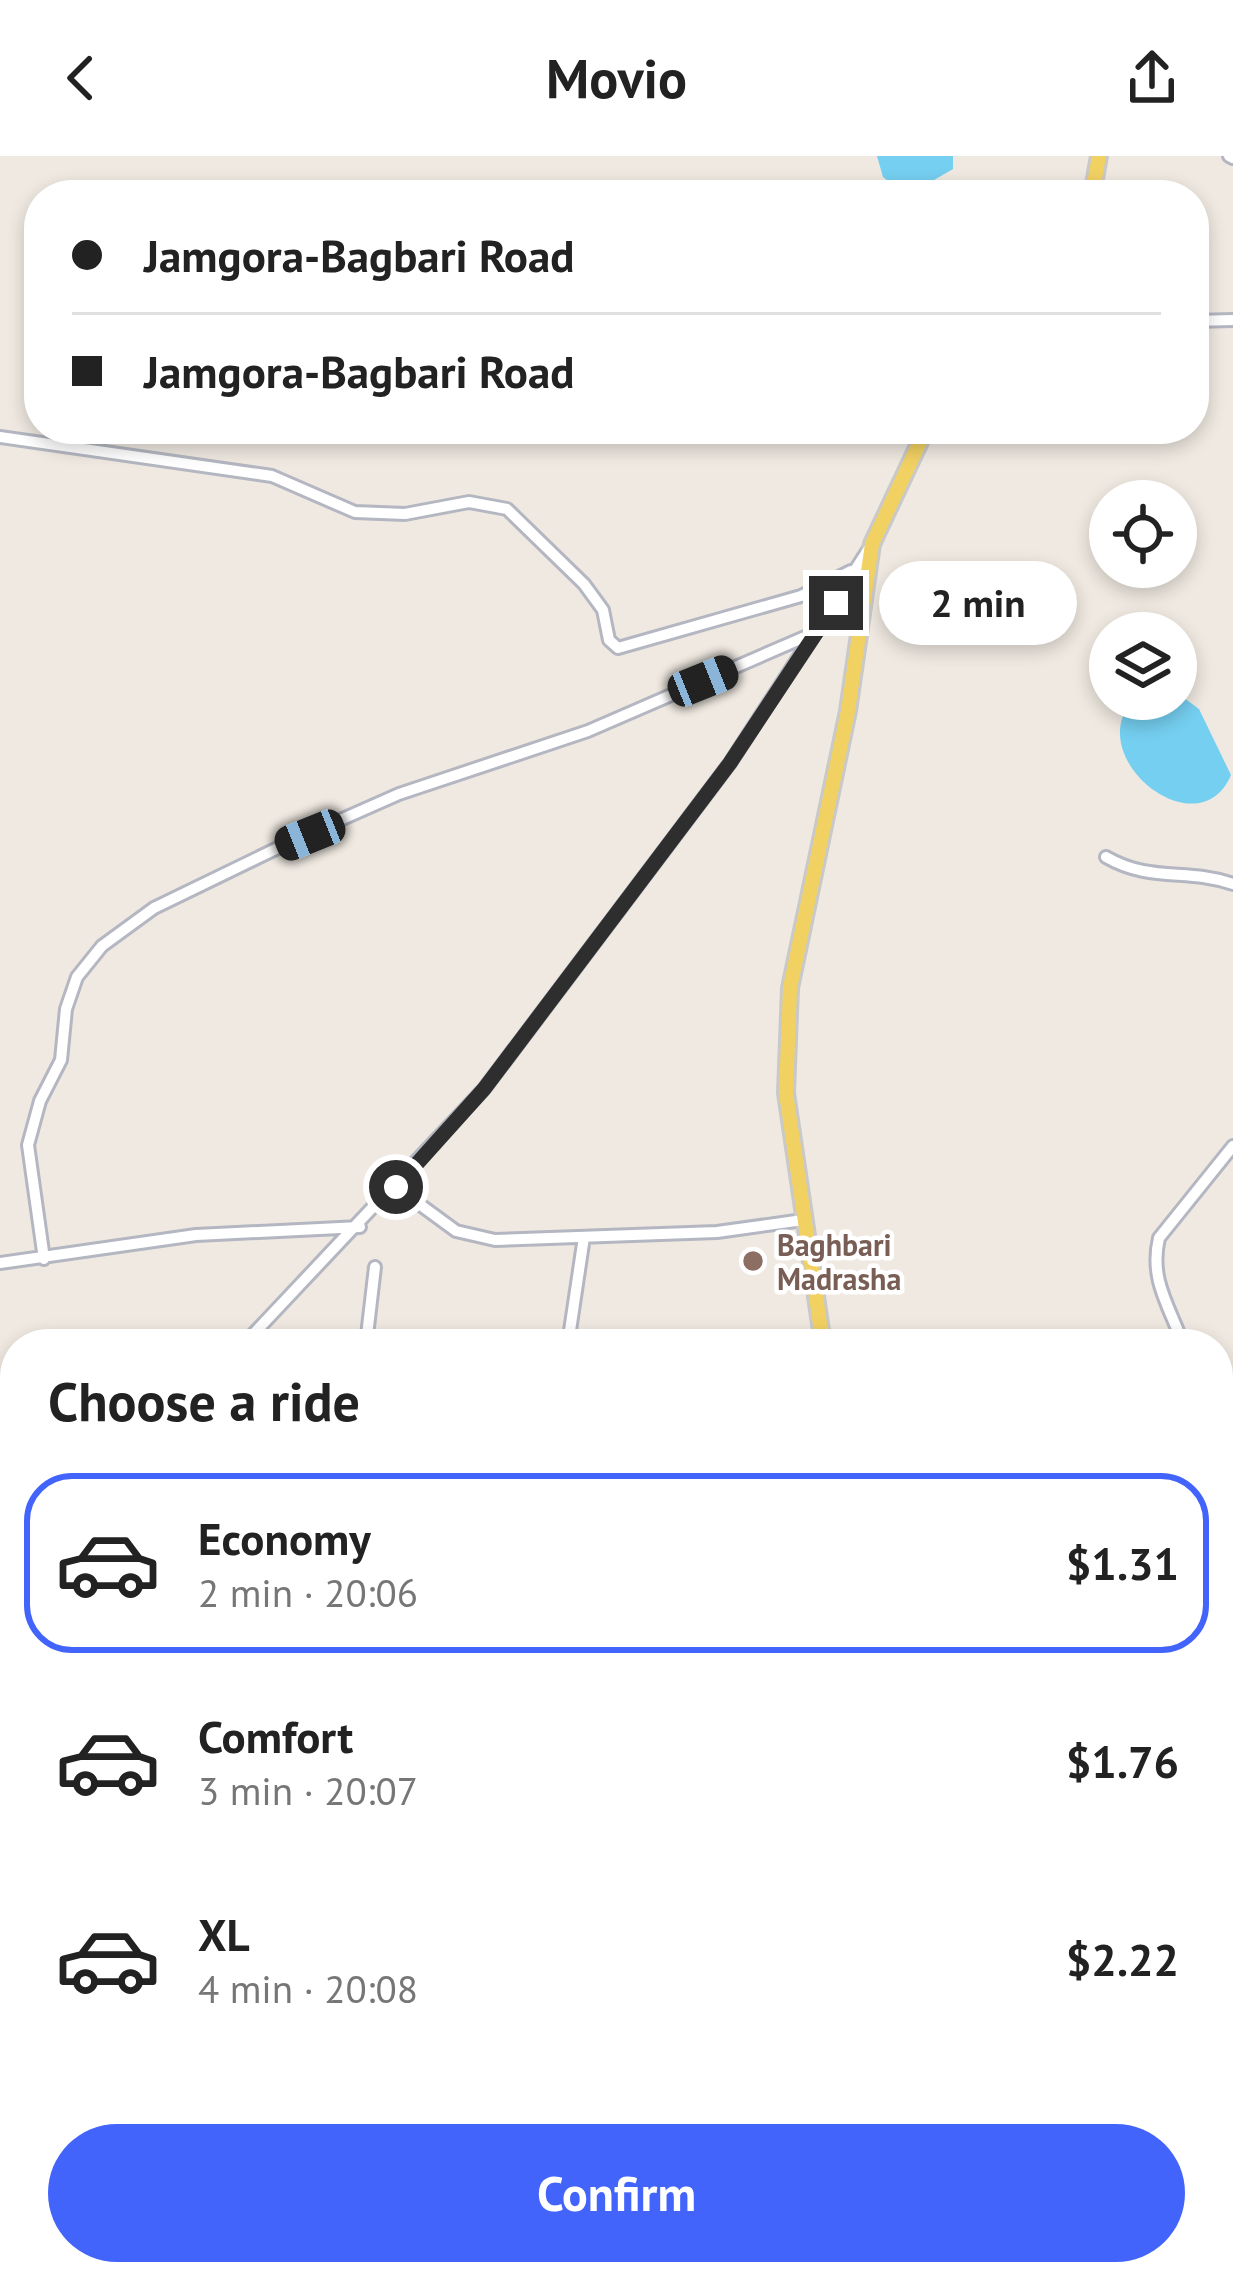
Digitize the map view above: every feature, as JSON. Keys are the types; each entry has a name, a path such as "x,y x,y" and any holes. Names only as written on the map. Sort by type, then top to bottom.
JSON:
{"main road":[{"path":"821,1329 786,1093 790,988 848,711 872,544 919,444"}],"street":[{"path":"1098,158 1114,156"},
{"path":"49,444 272,476 355,512 386,515 470,502 507,509 584,584 603,610 609,640 618,648 801,596 854,570"},
{"path":"259,1329 360,1227 484,1089 730,763 872,544"},
{"path":"44,1259 28,1145 61,1060 66,1009 77,977 102,946 154,908 399,794 588,731 814,632"},
{"path":"1106,857 1160,878 1191,874 1233,884"},
{"path":"1177,1329 1160,1288 1159,1238 1233,1146"},
{"path":"396,1187 448,1226 476,1238 530,1242 717,1232 803,1220"},
{"path":"0,1263 196,1235 360,1227"},
{"path":"570,1329 584,1237"},
{"path":"368,1329 375,1267"}],"water":[{"path":"877,156 953,156 953,169 934,180 883,177"},
{"path":"1197,708 1231,775 1215,796 1195,804 1172,800 1150,788 1133,769 1122,747 1121,723 1197,720"}],"place":[{"name":"Baghbari Madrasha","path":"753,1261"}],"route":[{"path":"396,1187 484,1089 730,763 836,603"}]}
